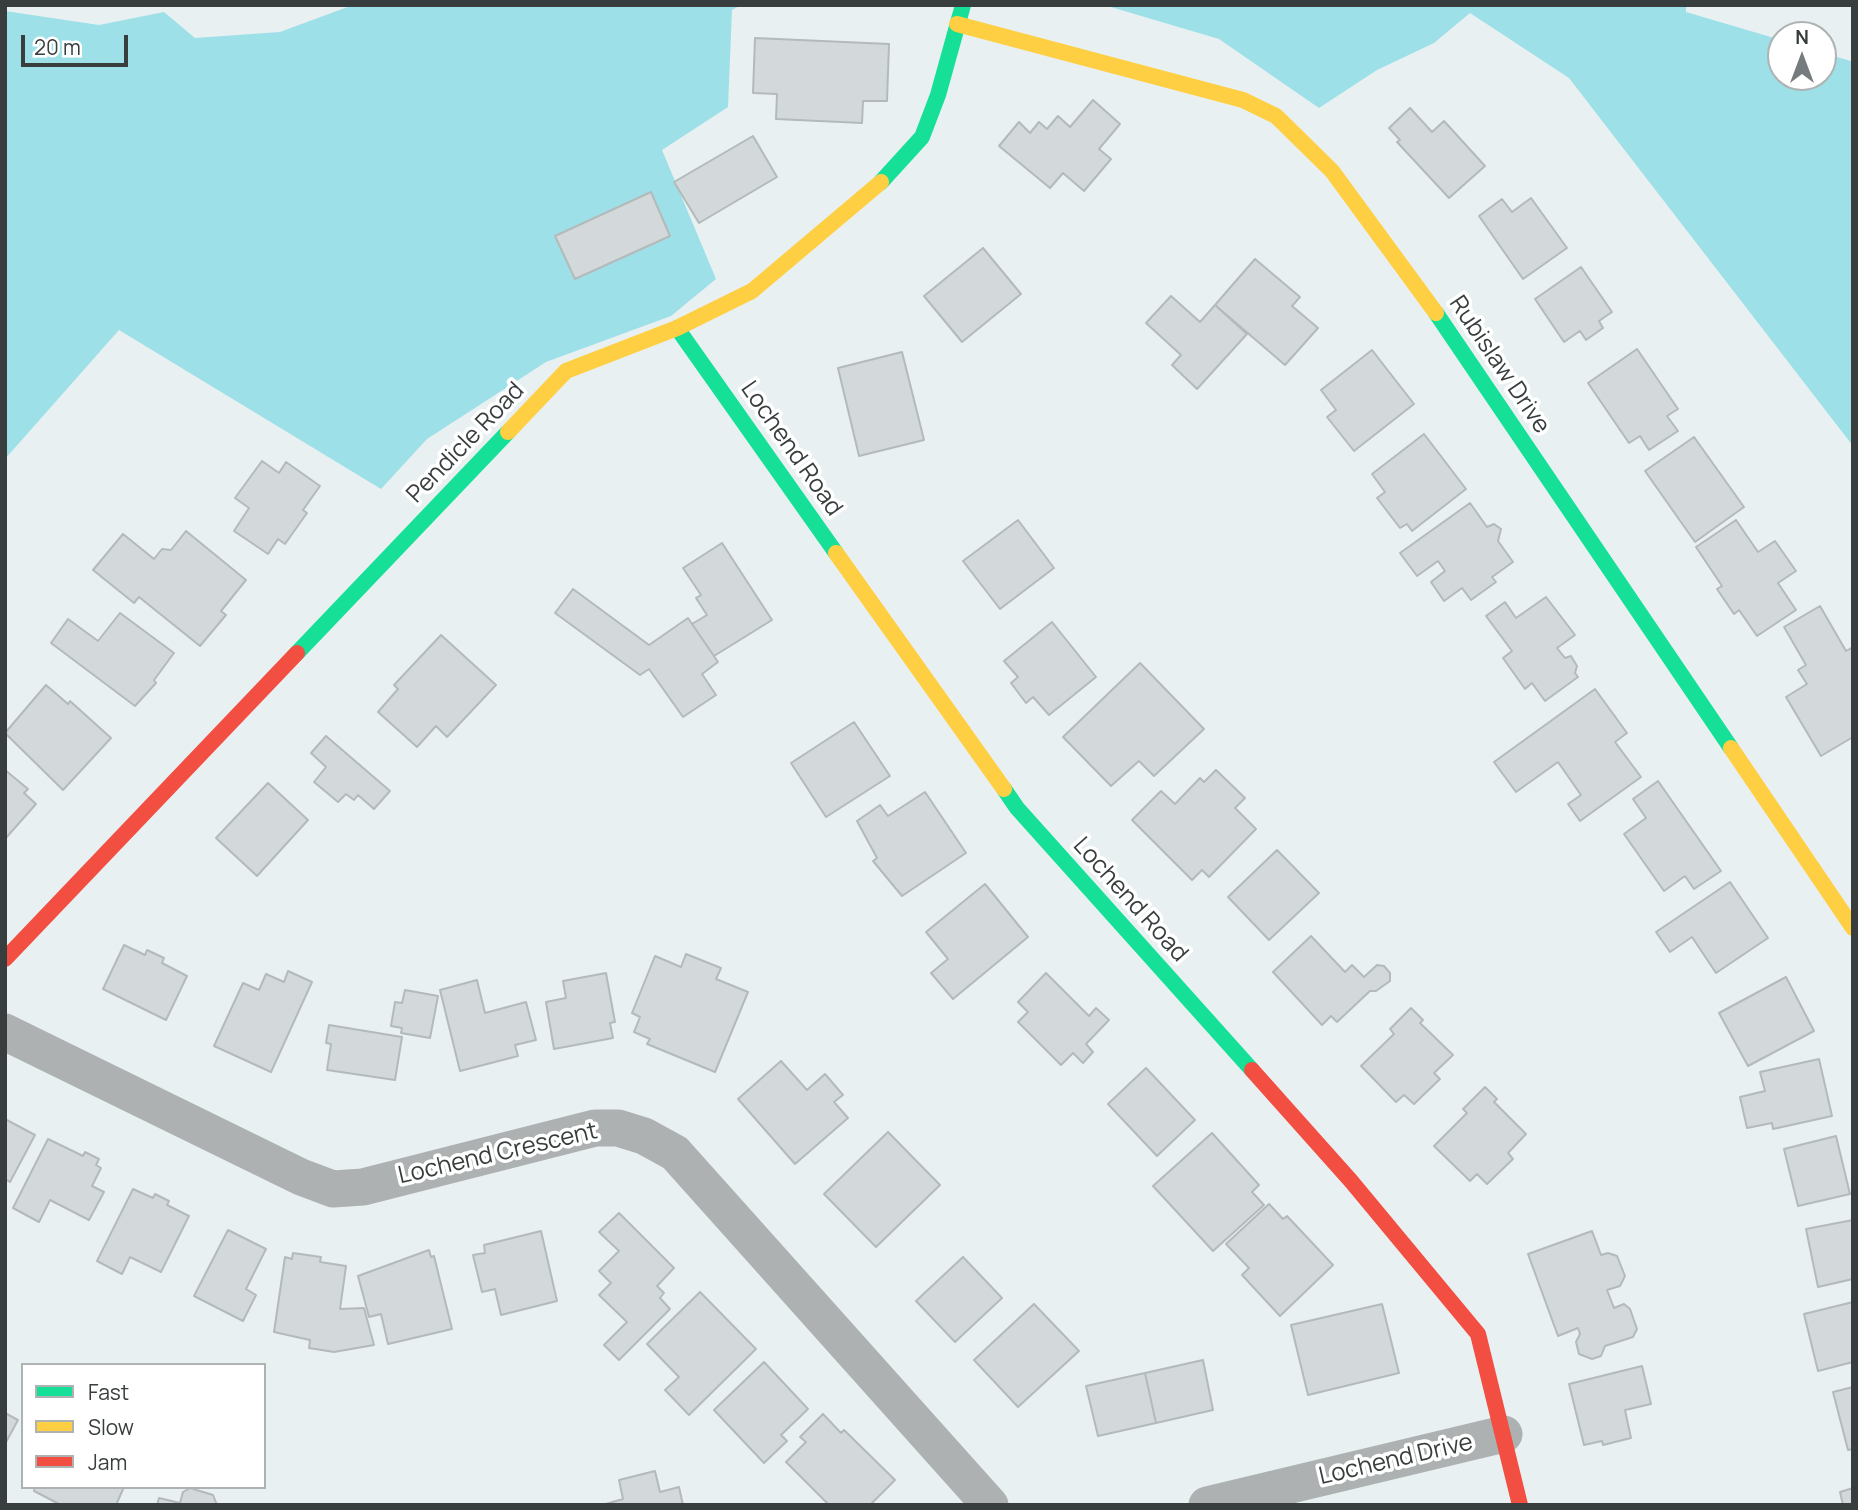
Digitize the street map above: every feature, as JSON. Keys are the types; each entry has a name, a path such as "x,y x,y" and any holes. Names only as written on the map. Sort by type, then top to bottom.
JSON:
{"street":[{"name":"Pendicle Road","path":"5,959 566,372 677,328 752,291 892,173 922,137 938,95 963,5"},
{"name":"Rubislaw Drive","path":"957,24 1243,100 1276,116 1332,171 1438,315 1853,928"},
{"name":"Lochend Road","path":"677,328 1017,808 1350,1181 1478,1334 1520,1505"},
{"name":"Lochend Crescent","path":"5,1032 301,1177 333,1189 363,1187 595,1128 618,1128 644,1136 675,1153 990,1505"},
{"name":"Lochend Drive","path":"1207,1505 1504,1434"}],"shaded area":[{"path":"353,5 741,5 732,10 728,107 662,150 716,279 671,316 546,362 427,439 381,489 119,330 5,459 5,11 99,25 164,12 195,38 280,32"},
{"path":"1104,5 1686,5 1686,12 1767,36 1767,91 1837,91 1837,57 1851,61 1853,446 1569,78 1470,13 1434,43 1377,70 1319,108 1219,39"}],"building":[{"path":"755,38 889,44 887,101 863,101 862,123 776,119 777,94 753,93"},
{"path":"1093,100 1120,124 1099,149 1111,159 1084,191 1063,173 1050,188 999,146 1019,122 1030,133 1039,122 1047,129 1058,116 1070,127"},
{"path":"1410,108 1432,132 1444,121 1485,166 1449,198 1397,142 1400,140 1389,128"},
{"path":"753,136 777,177 699,223 674,182"},
{"path":"651,192 670,236 575,279 555,236"},
{"path":"1531,198 1567,248 1523,279 1479,216 1502,199 1512,212"},
{"path":"983,248 1021,294 962,342 924,296"},
{"path":"1255,259 1300,297 1292,306 1318,328 1285,365 1215,305"},
{"path":"1581,267 1612,312 1599,321 1603,328 1586,340 1580,331 1564,342 1535,299"},
{"path":"1171,296 1200,322 1215,305 1247,334 1197,389 1172,365 1181,355 1146,323"},
{"path":"1637,349 1678,409 1667,416 1678,431 1649,450 1640,436 1629,443 1588,383"},
{"path":"1372,350 1414,404 1354,451 1327,417 1336,410 1321,390"},
{"path":"902,352 924,440 859,456 838,368"},
{"path":"1424,434 1466,489 1412,531 1407,524 1400,528 1377,498 1385,492 1372,474"},
{"path":"1694,437 1744,507 1695,542 1645,471"},
{"path":"262,461 279,473 286,462 320,486 303,510 307,513 285,544 278,539 268,554 234,531 249,508 235,498"},
{"path":"1470,503 1487,527 1494,524 1501,529 1498,541 1513,562 1492,577 1496,582 1471,600 1462,588 1444,601 1431,582 1445,571 1438,561 1417,576 1400,553"},
{"path":"1018,520 1054,568 1000,609 963,561"},
{"path":"1736,520 1758,552 1775,541 1796,571 1778,583 1796,610 1757,636 1739,610 1734,614 1717,589 1722,586 1696,547"},
{"path":"186,531 246,580 221,611 226,615 200,646 139,597 134,603 93,570 123,534 154,559 162,549 171,550"},
{"path":"722,543 772,620 714,656 692,624 707,615 696,598 701,595 683,568"},
{"path":"573,589 649,645 688,618 718,662 702,674 716,695 683,717 649,669 640,675 555,613"},
{"path":"1546,597 1575,635 1557,648 1565,658 1571,656 1577,666 1575,673 1578,677 1545,701 1532,683 1525,689 1503,658 1512,651 1486,616 1505,602 1516,618"},
{"path":"1820,606 1846,651 1853,647 1853,737 1821,756 1786,697 1807,684 1798,670 1806,665 1784,627"},
{"path":"120,613 174,653 154,680 156,683 135,706 51,643 68,619 98,641"},
{"path":"1052,622 1096,677 1049,715 1033,697 1026,703 1011,683 1018,677 1004,661"},
{"path":"441,635 496,685 447,737 436,726 417,747 378,712 398,689 394,685"},
{"path":"1140,663 1204,729 1154,776 1139,761 1111,786 1063,737"},
{"path":"46,685 68,704 70,701 111,738 63,790 5,733"},
{"path":"1595,689 1627,733 1615,742 1641,777 1580,821 1568,804 1581,795 1558,762 1516,792 1494,762"},
{"path":"854,722 890,776 826,817 791,763"},
{"path":"326,736 390,791 374,809 358,795 354,800 346,794 338,802 314,782 326,767 311,753"},
{"path":"5,770 28,789 24,793 36,804 5,839"},
{"path":"1216,770 1245,798 1235,808 1256,829 1209,877 1202,870 1192,880 1132,820 1161,791 1175,804 1200,778 1204,782"},
{"path":"1658,781 1721,871 1694,889 1685,876 1664,891 1624,834 1646,818 1633,799"},
{"path":"268,783 308,820 257,876 216,838"},
{"path":"925,792 966,853 902,896 873,861 877,858 857,821 880,805 888,816"},
{"path":"1277,850 1319,893 1269,940 1228,897"},
{"path":"1730,882 1768,938 1716,973 1692,937 1670,952 1656,932"},
{"path":"985,884 1028,937 953,999 931,973 948,959 926,932"},
{"path":"1311,936 1345,972 1352,965 1364,977 1377,965 1384,966 1390,973 1390,981 1376,991 1370,991 1337,1022 1331,1016 1322,1025 1273,972"},
{"path":"124,945 145,955 147,950 164,958 162,963 187,976 166,1020 103,989"},
{"path":"686,954 721,968 716,979 748,992 715,1072 647,1044 650,1039 634,1032 640,1017 632,1013 655,956 681,967"},
{"path":"288,971 312,982 271,1072 214,1046 243,983 259,990 266,974 284,982"},
{"path":"606,973 615,1022 610,1023 613,1038 554,1049 546,1002 566,998 563,981"},
{"path":"1046,973 1089,1016 1096,1008 1109,1020 1086,1044 1093,1052 1083,1063 1073,1053 1061,1065 1018,1022 1028,1012 1018,1002"},
{"path":"1786,977 1814,1031 1748,1066 1719,1013"},
{"path":"477,980 485,1013 526,1002 536,1040 515,1045 518,1056 460,1071 440,990"},
{"path":"405,990 438,996 430,1038 401,1033 402,1028 391,1026 395,1002 402,1003"},
{"path":"1411,1008 1423,1020 1420,1023 1453,1055 1434,1073 1440,1079 1414,1104 1404,1095 1396,1102 1361,1066 1394,1034 1390,1029"},
{"path":"329,1025 402,1037 395,1080 327,1070 331,1044 326,1043"},
{"path":"1819,1059 1832,1116 1773,1129 1772,1123 1747,1128 1740,1097 1765,1091 1760,1072"},
{"path":"781,1061 807,1090 825,1074 843,1095 834,1102 848,1118 795,1164 738,1099"},
{"path":"1146,1068 1195,1120 1157,1156 1108,1104"},
{"path":"1485,1087 1497,1099 1494,1102 1526,1134 1508,1153 1513,1159 1487,1184 1477,1174 1470,1181 1434,1146 1467,1113 1463,1109"},
{"path":"5,1119 35,1135 10,1182 5,1179"},
{"path":"888,1132 940,1185 876,1247 824,1194"},
{"path":"1212,1133 1259,1185 1252,1192 1264,1205 1213,1251 1153,1186"},
{"path":"1836,1136 1850,1194 1798,1206 1784,1149"},
{"path":"48,1139 83,1156 85,1152 99,1159 96,1165 101,1168 92,1186 104,1192 89,1220 50,1200 39,1222 13,1208"},
{"path":"133,1189 153,1198 155,1194 169,1201 167,1205 189,1216 161,1272 130,1257 122,1274 97,1261"},
{"path":"1269,1204 1283,1219 1287,1216 1333,1265 1280,1316 1242,1275 1249,1268 1226,1244"},
{"path":"619,1213 674,1268 657,1286 664,1293 660,1298 670,1309 619,1360 604,1345 627,1322 599,1295 611,1283 599,1271 619,1251 599,1232"},
{"path":"1853,1220 1853,1279 1818,1287 1806,1229"},
{"path":"228,1230 266,1249 246,1289 256,1295 243,1321 194,1296"},
{"path":"541,1231 557,1301 501,1315 495,1289 482,1292 473,1255 485,1253 484,1245"},
{"path":"1592,1231 1601,1255 1608,1253 1617,1256 1625,1276 1620,1286 1607,1290 1614,1308 1624,1304 1630,1309 1637,1329 1633,1337 1605,1346 1601,1356 1592,1359 1579,1354 1576,1342 1580,1334 1578,1328 1558,1336 1528,1254"},
{"path":"429,1250 431,1257 434,1256 452,1329 388,1344 381,1314 369,1317 358,1276"},
{"path":"293,1253 321,1257 320,1262 346,1266 340,1309 364,1308 374,1345 334,1352 309,1348 310,1340 274,1332 285,1257 292,1259"},
{"path":"963,1257 1002,1298 955,1342 916,1301"},
{"path":"700,1292 756,1349 689,1415 665,1390 679,1377 647,1344"},
{"path":"1853,1302 1853,1362 1818,1371 1804,1314"},
{"path":"1034,1304 1079,1351 1018,1407 974,1360"},
{"path":"1382,1304 1399,1373 1308,1395 1291,1325"},
{"path":"1203,1360 1213,1410 1156,1423 1145,1373"},
{"path":"764,1362 808,1409 781,1435 787,1441 764,1463 714,1410"},
{"path":"1642,1366 1651,1404 1625,1410 1631,1438 1603,1445 1602,1441 1584,1445 1569,1384"},
{"path":"1145,1373 1156,1423 1098,1436 1086,1386"},
{"path":"1853,1387 1853,1449 1848,1450 1833,1392"},
{"path":"5,1413 18,1420 5,1444"},
{"path":"823,1414 841,1433 844,1430 895,1480 870,1505 829,1505 786,1462 806,1442 800,1437"},
{"path":"655,1471 660,1492 679,1487 683,1505 602,1505 623,1499 619,1480"},
{"path":"1853,1488 1853,1505 1843,1505 1840,1492"},
{"path":"123,1489 116,1505 61,1505 34,1491"},
{"path":"193,1489 213,1495 217,1505 157,1505 159,1498 180,1503 183,1492"}],"traffic: fast":[{"path":"881,182 922,137 938,95 963,5"},
{"path":"1436,313 1731,748"},
{"path":"677,328 836,553"},
{"path":"297,653 508,432"},
{"path":"1004,789 1017,808 1252,1070"}],"traffic: slow":[{"path":"957,24 1243,100 1276,116 1332,171 1436,313"},
{"path":"508,432 566,371 677,328 752,291 881,182"},
{"path":"836,553 1004,789"},
{"path":"1731,748 1853,928"}],"traffic: jam":[{"path":"5,959 297,653"},
{"path":"1252,1070 1351,1181 1478,1334 1520,1505"}]}
